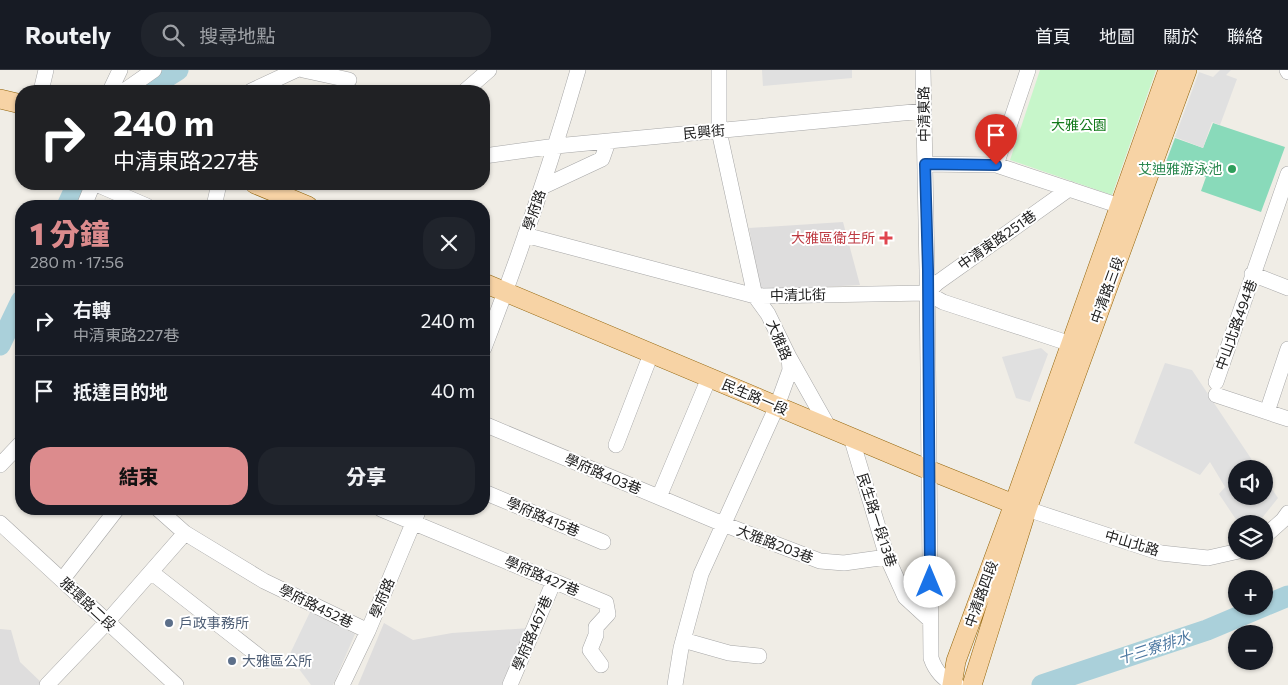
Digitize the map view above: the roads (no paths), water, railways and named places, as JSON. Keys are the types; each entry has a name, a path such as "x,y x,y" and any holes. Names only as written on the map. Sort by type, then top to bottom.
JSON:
{"main road":[{"name":"中清路三段","path":"1021,507 1071,344 1168,70"},
{"name":"中清路三段","path":"1021,507 1187,70"},
{"path":"0,99 15,103"},
{"path":"269,190 294,200"},
{"name":"民生路一段","path":"490,285 1021,507"},
{"name":"中清路四段","path":"953,685 956,661 1021,507"},
{"name":"中清路四段","path":"972,685 1021,507"}],"street":[{"path":"42,85 46,70"},
{"path":"113,85 120,70"},
{"path":"133,85 154,70"},
{"path":"264,85 296,70"},
{"path":"303,70 349,80"},
{"path":"472,85 488,70"},
{"name":"學府路","path":"490,332 556,146 578,70"},
{"name":"大雅路","path":"675,685 683,640 701,574 777,406 790,370 789,357 768,314 755,296 719,131 720,70"},
{"name":"中清東路","path":"923,70 931,658 935,670 953,685"},
{"path":"996,165 1028,70"},
{"name":"民興街","path":"490,155 556,146 924,111"},
{"path":"542,187 602,159 608,142"},
{"path":"925,164 996,165 1120,206"},
{"path":"1252,274 1287,183"},
{"path":"109,190 133,200"},
{"name":"中清東路251巷","path":"927,293 937,283 1069,190"},
{"name":"中清北街","path":"525,235 755,296 927,293 943,302 1071,344"},
{"name":"中山北路494巷","path":"1267,412 1216,388 1252,274 1288,288"},
{"path":"1288,348 1267,412 1288,419"},
{"path":"616,445 652,354"},
{"path":"789,357 829,428"},
{"path":"659,497 709,378"},
{"name":"學府路403巷","path":"490,427 723,524"},
{"name":"民生路一段13巷","path":"851,437 887,557 905,597 930,620"},
{"path":"0,465 15,449"},
{"name":"學府路415巷","path":"490,495 603,542"},
{"name":"中山北路","path":"1021,507 1161,553 1208,558 1228,553"},
{"path":"1273,529 1288,513"},
{"path":"62,580 112,515"},
{"name":"學府路452巷","path":"165,515 185,533 264,581 368,631"},
{"name":"學府路","path":"342,685 368,631 416,515"},
{"name":"學府路427巷","path":"416,515 554,581 606,603 608,614 596,627 596,635 590,650 600,665"},
{"name":"雅環路二段","path":"0,523 176,685"},
{"name":"大雅路203巷","path":"723,524 820,561 844,563 887,557"},
{"path":"47,685 107,622 185,533"},
{"path":"150,572 265,661"},
{"name":"學府路467巷","path":"510,685 554,581"},
{"path":"683,640 729,653 759,656"}],"waterway":[{"path":"154,85 178,70"},
{"path":"70,200 74,190"},
{"path":"0,345 15,314"},
{"name":"十三寮排水","path":"1273,602 1288,596"},
{"name":"十三寮排水","path":"1042,685 1207,630 1243,615"}],"place":[{"name":"艾迪雅游泳池","path":"1232,169"},
{"name":"大雅區衛生所","path":"886,238"},
{"name":"戶政事務所","path":"169,623"},
{"name":"大雅區公所","path":"232,661"}],"park label":[{"name":"大雅公園","path":"1079,125"}]}
